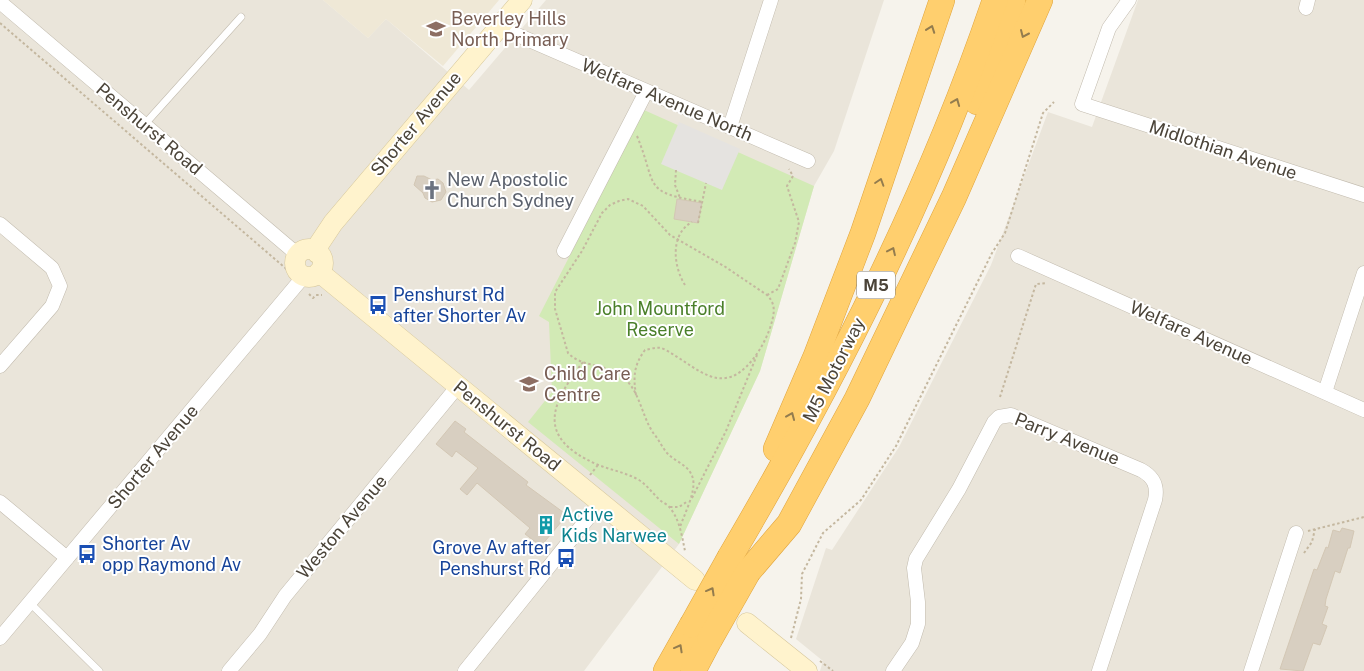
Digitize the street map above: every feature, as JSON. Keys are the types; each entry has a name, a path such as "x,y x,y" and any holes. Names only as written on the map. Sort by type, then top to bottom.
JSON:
{"highway":[{"path":"739,564 847,277 942,0"},
{"name":"M5 Motorway","path":"739,564 872,293 933,159 995,0"},
{"name":"M5 Motorway","path":"666,671 701,632 897,289 961,142 1013,0"},
{"name":"M5","path":"739,564 789,524 857,399 954,197 1040,0"},
{"name":"M5 Motorway","path":"693,671 701,632"}],"street":[{"name":"Shorter Avenue","path":"0,638 306,271 319,244 333,223 522,0"},
{"path":"730,127 771,0"},
{"name":"Midlothian Avenue","path":"1129,0 1110,28 1082,104 1364,195"},
{"name":"Penshurst Road","path":"0,2 144,125 306,271 458,386 695,580"},
{"name":"Welfare Avenue North","path":"499,27 808,161"},
{"path":"564,251 646,92"},
{"path":"0,224 52,268 60,286 52,306 0,366"},
{"name":"Welfare Avenue","path":"1018,256 1364,410"},
{"path":"1325,392 1364,273"},
{"name":"Weston Avenue","path":"229,671 260,634 285,596 458,386"},
{"name":"Parry Avenue","path":"893,671 907,653 917,629 918,613 914,568 919,551 959,489 994,422 999,418 1011,415 1141,470 1150,476 1156,484 1155,500 1099,671"},
{"path":"0,502 67,558"},
{"path":"464,671 601,502"},
{"path":"1251,671 1296,533"},
{"path":"747,622 807,671"}],"lane":[{"path":"144,125 240,18"},
{"path":"30,603 99,671"}],"path":[{"path":"0,23 287,267 290,272 306,271 313,298 316,295 322,295"},
{"path":"791,638 802,599 802,574 823,533 861,500 896,446 992,253 1003,238 1043,113 1054,102"},
{"path":"628,128 637,135 644,150 653,184 666,194 703,202"},
{"path":"768,295 778,289 795,243 800,222 786,186 793,176 788,169"},
{"path":"676,170 674,185 680,198"},
{"path":"698,224 706,183"},
{"path":"583,362 565,385 556,408 554,425 561,441 580,456 598,465 620,471 640,481 670,507 679,507 690,499 696,492 726,431 747,384 757,353 768,333 773,317 772,301 768,295 724,266 677,239 661,227 648,210 628,199 610,205 602,213 582,251 561,280 555,292 554,301 568,353 583,362 620,375 636,395 652,432 668,454 686,467 693,479 690,499 680,527"},
{"path":"685,285 676,258 677,239 683,229 692,222"},
{"path":"1000,397 1036,284 1048,283"},
{"path":"636,395 634,380 636,362 646,350 661,348 702,373 715,378 731,378 738,374 757,353"},
{"path":"1296,533 1364,517"}],"shaded area":[{"path":"0,0 323,0 368,38 386,19 469,90 546,0 884,0 834,151 814,186 760,371 679,544 584,671 0,671"},
{"name":"Beverley Hills North Primary","path":"323,0 499,0 443,66 386,19 368,38"},
{"path":"1138,0 1364,0 1364,671 820,671 823,661 796,639 826,548 832,550 899,447 991,265 1048,112 1092,127"},
{"path":"679,122 740,149 722,190 661,164"}],"green space":[{"name":"John Mountford Reserve","path":"644,110 814,186 760,371 679,544 528,422 552,392 549,322 539,316"}],"building":[{"name":"New Apostolic Church Sydney","path":"417,176 424,176 432,180 438,179 443,183 446,192 441,200 432,202 425,198 423,193 414,185"},
{"path":"677,199 702,203 698,223 674,219"},
{"path":"455,421 466,429 464,432 528,482 526,485 567,515 541,546 525,534 530,528 477,483 467,495 460,489 478,468 456,451 452,457 436,444"},
{"path":"1342,528 1354,531 1350,548 1348,548 1340,573 1335,571 1326,599 1325,606 1328,607 1322,624 1327,626 1320,645 1313,643 1303,671 1280,669 1314,569 1317,570 1326,547 1328,548 1333,530 1340,532"}],"place":[{"name":"Beverley Hills North Primary","path":"436,29"},
{"name":"New Apostolic Church Sydney","path":"432,190"},
{"name":"Penshurst Rd after Shorter Av","path":"378,305"},
{"name":"Child Care Centre","path":"529,384"},
{"name":"Active Kids Narwee","path":"546,525"},
{"name":"Shorter Av opp Raymond Av","path":"87,554"},
{"name":"Grove Av after Penshurst Rd","path":"566,558"}]}
